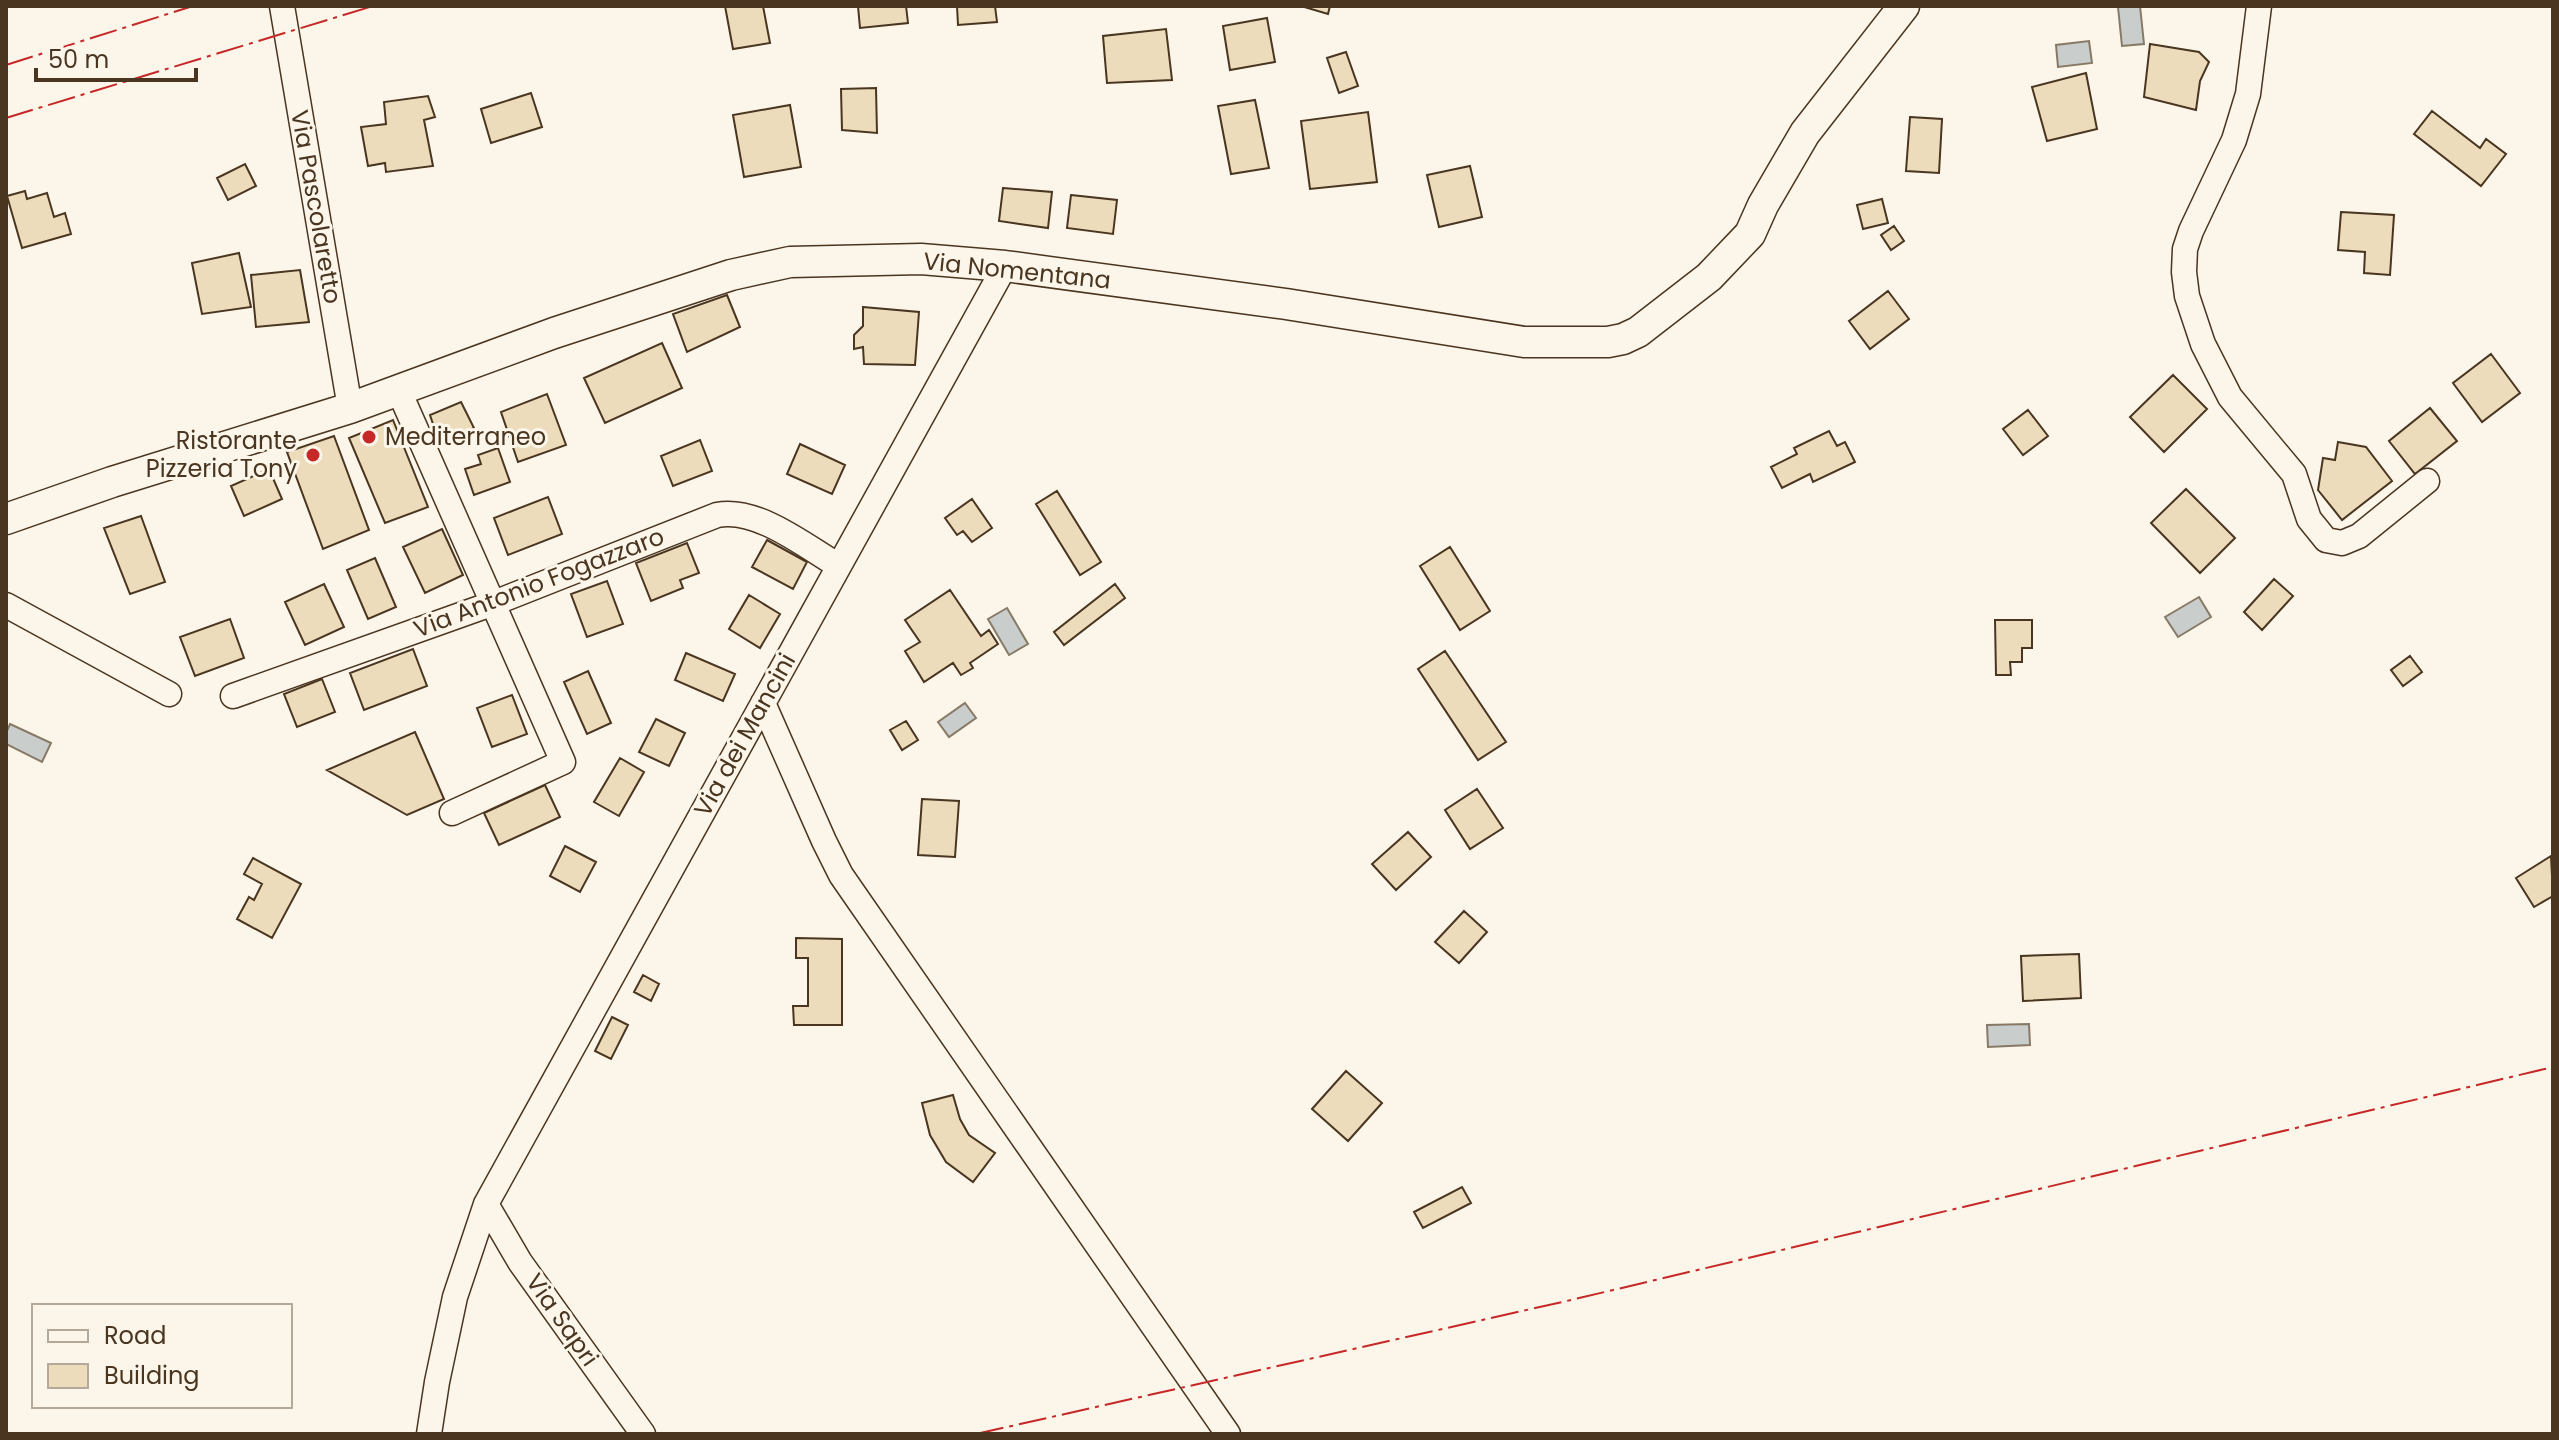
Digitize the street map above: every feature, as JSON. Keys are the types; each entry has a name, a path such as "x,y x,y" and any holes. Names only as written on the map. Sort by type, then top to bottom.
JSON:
{"main road":[{"name":"Via Nomentana","path":"6,519 112,482 350,408 554,333 762,267 807,260 906,259 1005,266 1286,304 1524,342 1592,343 1623,339 1638,332 1709,277 1750,234 1763,205 1805,133 1904,6"}],"street":[{"name":"Via Pascolaretto","path":"282,6 350,408"},
{"path":"2259,6 2252,70 2234,140 2185,249 2187,296 2203,344 2230,397 2294,474 2309,519 2326,540 2342,543 2359,536 2427,481"},
{"name":"Via dei Mancini","path":"429,1434 455,1297 486,1204 1005,266"},
{"path":"399,391 563,762 452,813"},
{"name":"Via Antonio Fogazzaro","path":"233,696 494,603 726,513 744,514 757,519 839,566"},
{"path":"6,605 169,694"},
{"path":"763,703 841,875 1228,1434"},
{"name":"Via Sapri","path":"486,1204 520,1262 643,1434"}],"shaded area":[{"path":"2140,6 2144,44 2122,46 2118,7"},
{"path":"2089,41 2092,63 2058,67 2056,45"},
{"path":"2199,597 2211,617 2178,637 2165,617"},
{"path":"1007,608 1028,644 1009,655 988,619"},
{"path":"965,703 976,718 949,737 938,722"},
{"path":"10,724 51,743 42,762 6,744"},
{"path":"2029,1024 2030,1045 1988,1047 1987,1025"}],"building":[{"path":"725,6 763,6 770,43 733,49"},
{"path":"858,6 906,6 908,23 860,28"},
{"path":"957,6 995,6 997,22 958,25"},
{"path":"1301,6 1330,6 1328,14"},
{"path":"1267,18 1275,62 1230,70 1223,26"},
{"path":"1166,29 1172,80 1107,83 1103,36"},
{"path":"2150,44 2199,52 2209,62 2200,81 2196,110 2144,97"},
{"path":"1346,52 1358,86 1339,93 1327,58"},
{"path":"2086,73 2097,129 2047,141 2032,87"},
{"path":"876,88 877,133 842,130 841,89"},
{"path":"531,93 542,127 491,143 481,109"},
{"path":"428,96 435,117 424,120 433,166 386,172 385,163 368,166 361,127 386,124 384,102"},
{"path":"1255,100 1269,168 1231,174 1218,106"},
{"path":"790,105 801,167 744,177 733,115"},
{"path":"2432,111 2480,148 2486,139 2506,154 2481,186 2414,134"},
{"path":"1368,112 1377,182 1310,189 1301,121"},
{"path":"1910,117 1942,119 1939,173 1906,171"},
{"path":"245,164 256,186 228,200 217,178"},
{"path":"1470,166 1482,217 1439,227 1427,175"},
{"path":"1003,188 1052,192 1048,228 999,221"},
{"path":"25,191 27,199 47,193 54,217 65,213 71,234 22,248 7,196"},
{"path":"1071,195 1117,200 1113,234 1067,228"},
{"path":"1882,199 1888,223 1863,229 1857,205"},
{"path":"2341,212 2394,215 2390,275 2364,273 2365,252 2338,250"},
{"path":"1894,226 1904,241 1891,250 1881,235"},
{"path":"239,253 251,307 202,314 192,263"},
{"path":"300,270 309,322 256,327 251,275"},
{"path":"1888,291 1909,319 1870,349 1849,321"},
{"path":"727,295 740,327 687,352 673,314"},
{"path":"863,307 919,312 915,365 864,364 863,347 854,349 854,335 863,326"},
{"path":"662,343 682,388 605,423 584,378"},
{"path":"2491,354 2520,393 2482,422 2453,383"},
{"path":"2173,375 2207,409 2164,452 2130,417"},
{"path":"547,394 566,445 518,462 501,412"},
{"path":"461,402 474,428 440,445 430,415"},
{"path":"2430,408 2457,441 2415,474 2389,441"},
{"path":"2028,410 2048,436 2023,455 2003,429"},
{"path":"393,420 428,507 385,523 349,438"},
{"path":"1829,431 1837,446 1845,442 1855,462 1813,482 1810,474 1782,488 1771,467 1797,454 1794,448"},
{"path":"334,436 369,530 323,549 287,452"},
{"path":"700,440 712,471 673,486 661,456"},
{"path":"2338,442 2366,447 2392,481 2342,520 2318,490 2323,458 2335,460"},
{"path":"800,444 845,465 832,494 787,474"},
{"path":"498,448 510,482 474,495 465,469 481,464 478,455"},
{"path":"269,469 282,499 244,516 231,486"},
{"path":"2186,489 2235,538 2200,573 2151,523"},
{"path":"1057,491 1101,562 1080,575 1036,504"},
{"path":"548,497 562,534 508,555 494,518"},
{"path":"972,499 992,528 972,542 963,531 957,535 945,518"},
{"path":"141,516 165,582 130,594 104,528"},
{"path":"442,529 463,575 425,593 403,547"},
{"path":"767,540 807,562 793,589 752,567"},
{"path":"687,543 699,573 680,580 683,588 651,601 636,563"},
{"path":"1450,547 1490,611 1460,630 1420,566"},
{"path":"375,558 396,607 368,619 347,570"},
{"path":"2274,579 2293,596 2262,630 2244,612"},
{"path":"607,581 623,624 587,637 571,594"},
{"path":"324,584 344,627 305,645 285,602"},
{"path":"1115,584 1125,598 1064,645 1054,632"},
{"path":"950,590 981,636 989,630 998,644 970,663 973,668 961,675 953,663 924,682 905,651 920,642 905,620"},
{"path":"749,595 780,614 760,648 729,629"},
{"path":"230,619 244,658 195,676 180,637"},
{"path":"1995,620 2032,620 2032,648 2022,648 2022,662 2010,662 2011,675 1996,675"},
{"path":"413,649 427,686 364,710 350,673"},
{"path":"1445,651 1506,742 1478,760 1418,669"},
{"path":"686,653 735,674 723,701 675,680"},
{"path":"2410,656 2422,672 2403,686 2391,670"},
{"path":"588,671 611,723 587,734 564,682"},
{"path":"322,679 335,712 297,727 284,694"},
{"path":"512,695 527,734 492,747 477,708"},
{"path":"656,719 685,733 669,766 639,752"},
{"path":"906,721 918,740 902,750 890,730"},
{"path":"415,732 444,799 407,815 327,770"},
{"path":"620,758 644,772 619,816 594,802"},
{"path":"545,785 560,817 499,845 484,813"},
{"path":"1477,789 1503,828 1470,849 1445,810"},
{"path":"922,799 959,801 955,857 918,855"},
{"path":"1408,832 1431,857 1396,890 1372,864"},
{"path":"565,846 596,862 580,892 550,876"},
{"path":"2551,856 2553,896 2534,907 2516,878"},
{"path":"253,858 301,884 272,938 237,919 249,897 254,900 262,884 244,874"},
{"path":"1464,911 1487,932 1459,963 1435,942"},
{"path":"796,938 842,939 842,1025 794,1025 793,1006 808,1006 808,958 796,958"},
{"path":"2079,954 2081,998 2023,1001 2021,956"},
{"path":"643,975 659,984 651,1001 634,992"},
{"path":"612,1017 628,1025 611,1059 595,1051"},
{"path":"1346,1071 1382,1103 1348,1141 1312,1109"},
{"path":"953,1095 960,1119 969,1135 995,1153 973,1182 946,1162 930,1135 922,1103"},
{"path":"1462,1187 1471,1203 1423,1228 1414,1212"}],"power":[{"path":"6,65 193,6"},
{"path":"6,118 373,6"},
{"path":"976,1434 1571,1300 2553,1067"}],"place":[{"name":"Mediterraneo","path":"369,437"},
{"name":"Ristorante Pizzeria Tony","path":"313,455"}]}
